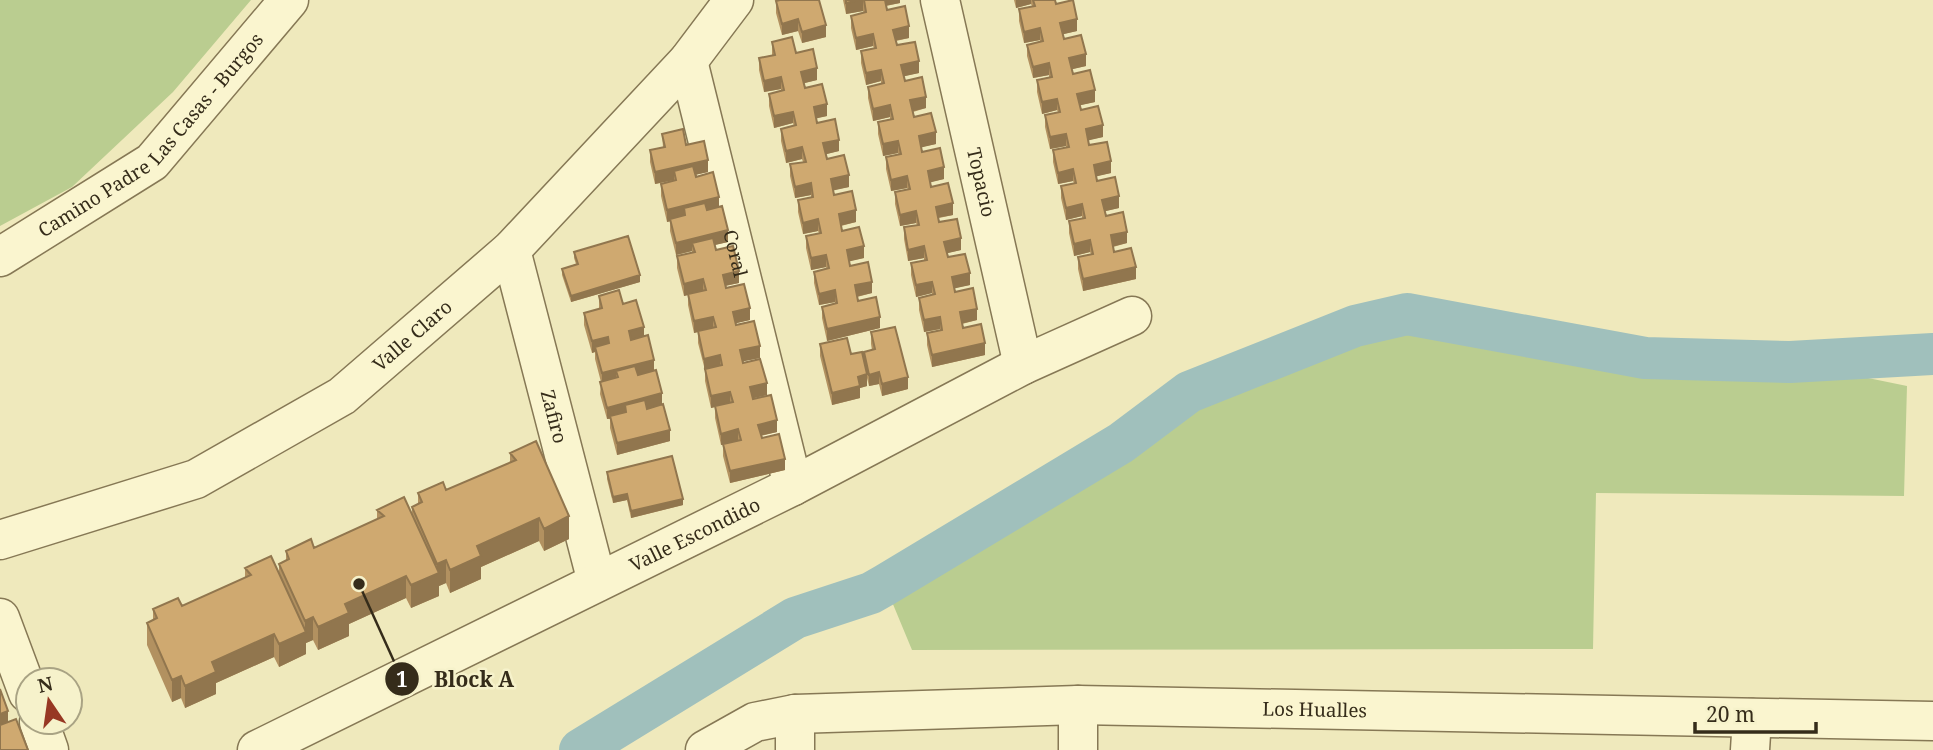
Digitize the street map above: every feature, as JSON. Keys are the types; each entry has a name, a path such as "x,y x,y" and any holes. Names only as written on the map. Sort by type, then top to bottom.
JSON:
{"street":[{"name":"Camino Padre Las Casas - Burgos","path":"0,257 152,162 289,0"},
{"name":"Valle Claro","path":"0,540 196,479 342,396 511,250 688,61 734,0"},
{"name":"Topacio","path":"940,0 1023,365"},
{"name":"Coral","path":"688,61 793,486"},
{"name":"Zafiro","path":"511,250 597,582"},
{"name":"Valle Escondido","path":"257,750 793,486 1023,365 1132,316"},
{"path":"0,618 18,666"},
{"path":"1078,705 1079,750"},
{"name":"Los Hualles","path":"705,750 755,722 795,732 1078,705 1751,734 1933,721"}],"green space":[{"path":"0,0 251,0 173,92 72,187 0,226"},
{"path":"1407,314 1645,358 1790,362 1907,386 1904,496 1596,493 1593,649 912,650 885,585 1121,443 1189,392 1355,326"}],"building":[{"path":"819,0 826,25 802,32 798,19 782,24 776,1"},
{"path":"864,0 885,0 887,10 905,6 909,26 893,30 897,45 915,42 919,61 901,65 905,81 922,77 926,97 910,100 914,117 931,113 936,132 919,136 922,152 940,148 944,167 928,171 931,187 948,183 953,203 936,207 939,222 957,219 961,238 944,242 948,257 965,254 970,273 952,277 955,292 973,288 977,309 960,312 963,328 981,324 985,343 932,355 927,333 942,330 940,317 924,320 919,298 935,294 932,282 916,285 911,263 927,260 924,246 908,250 904,227 919,225 916,211 900,215 895,192 910,189 907,176 891,180 886,157 901,154 898,141 883,144 878,122 893,119 890,105 873,109 868,87 884,83 881,70 866,73 861,51 876,48 873,34 856,38 851,16 866,12"},
{"path":"1033,0 1055,0 1056,4 1073,0 1077,19 1060,23 1064,39 1081,35 1086,54 1069,58 1073,74 1090,70 1095,90 1077,94 1081,110 1098,106 1103,125 1086,129 1089,145 1107,142 1111,161 1094,165 1097,181 1115,177 1119,196 1102,200 1106,216 1123,212 1127,232 1111,235 1114,252 1131,248 1136,267 1083,279 1078,257 1093,254 1090,240 1074,244 1069,221 1085,218 1082,204 1066,208 1061,186 1076,183 1073,169 1058,173 1053,150 1069,147 1066,134 1050,137 1045,115 1060,112 1057,99 1042,102 1037,80 1052,77 1049,63 1033,67 1027,45 1043,41 1040,28 1024,32 1019,9 1035,6"},
{"path":"792,37 796,53 813,49 817,68 801,72 805,88 822,84 827,104 814,107 817,123 835,119 839,140 823,143 827,159 844,155 849,175 831,179 834,195 852,191 856,210 839,214 842,231 859,227 864,246 847,250 850,266 868,262 872,282 855,285 858,301 876,297 880,317 827,329 822,307 837,303 835,290 819,294 814,272 829,268 826,255 811,258 806,236 821,233 818,219 803,223 798,200 813,197 811,183 795,187 790,164 806,162 802,147 786,151 781,129 796,125 793,112 774,116 769,94 784,90 781,77 764,81 759,58 775,55 772,42"},
{"path":"683,129 686,145 704,141 708,160 655,172 650,150 665,147 662,134"},
{"path":"693,166 696,177 713,172 719,197 667,210 661,184 676,180 674,171"},
{"path":"705,203 707,210 722,206 728,230 676,243 670,219 685,215 684,208"},
{"path":"628,236 640,275 571,296 562,269 578,264 574,252"},
{"path":"713,238 716,250 733,246 739,271 723,275 726,288 744,284 750,308 733,312 736,325 754,321 760,346 740,350 743,363 760,359 767,383 750,387 753,399 771,395 777,420 758,425 762,438 779,434 785,459 730,471 723,444 741,440 738,429 721,434 715,406 733,402 730,392 711,396 705,369 722,365 720,355 704,359 698,331 716,327 713,317 694,321 688,294 706,290 703,279 684,284 677,256 695,252 692,243"},
{"path":"619,290 623,304 636,300 644,327 629,331 631,340 648,335 654,360 602,373 595,347 609,343 608,337 592,341 584,313 602,308 599,296"},
{"path":"895,327 908,377 882,384 879,372 869,375 864,352 875,349 871,332"},
{"path":"847,338 851,354 862,352 867,374 858,377 860,386 832,393 820,344"},
{"path":"635,366 638,375 656,370 662,393 607,408 600,382 618,377 616,371"},
{"path":"645,400 647,409 663,404 670,430 617,443 610,416 626,412 625,405"},
{"path":"536,441 569,516 544,529 539,518 477,546 481,556 450,570 446,560 437,564 412,507 422,502 418,493 443,482 446,490 516,460 510,453"},
{"path":"672,456 683,499 631,511 627,494 613,497 607,472"},
{"path":"404,497 439,573 411,585 406,576 345,604 349,613 318,627 313,617 305,621 279,564 289,559 286,551 311,539 314,548 384,516 377,510"},
{"path":"271,556 306,632 279,644 274,634 212,662 216,672 185,686 181,676 172,680 147,623 157,618 153,609 178,598 182,606 251,575 245,568"},
{"path":"0,689 8,711 0,714"},
{"path":"14,720 14,736 23,736 28,750 0,750 0,725"}],"waterway":[{"path":"580,750 795,618 871,593 885,585 1121,443 1189,392 1355,326 1407,314 1645,358 1790,362 1933,354"}],"place":[{"name":"Block A","path":"359,584"}]}
